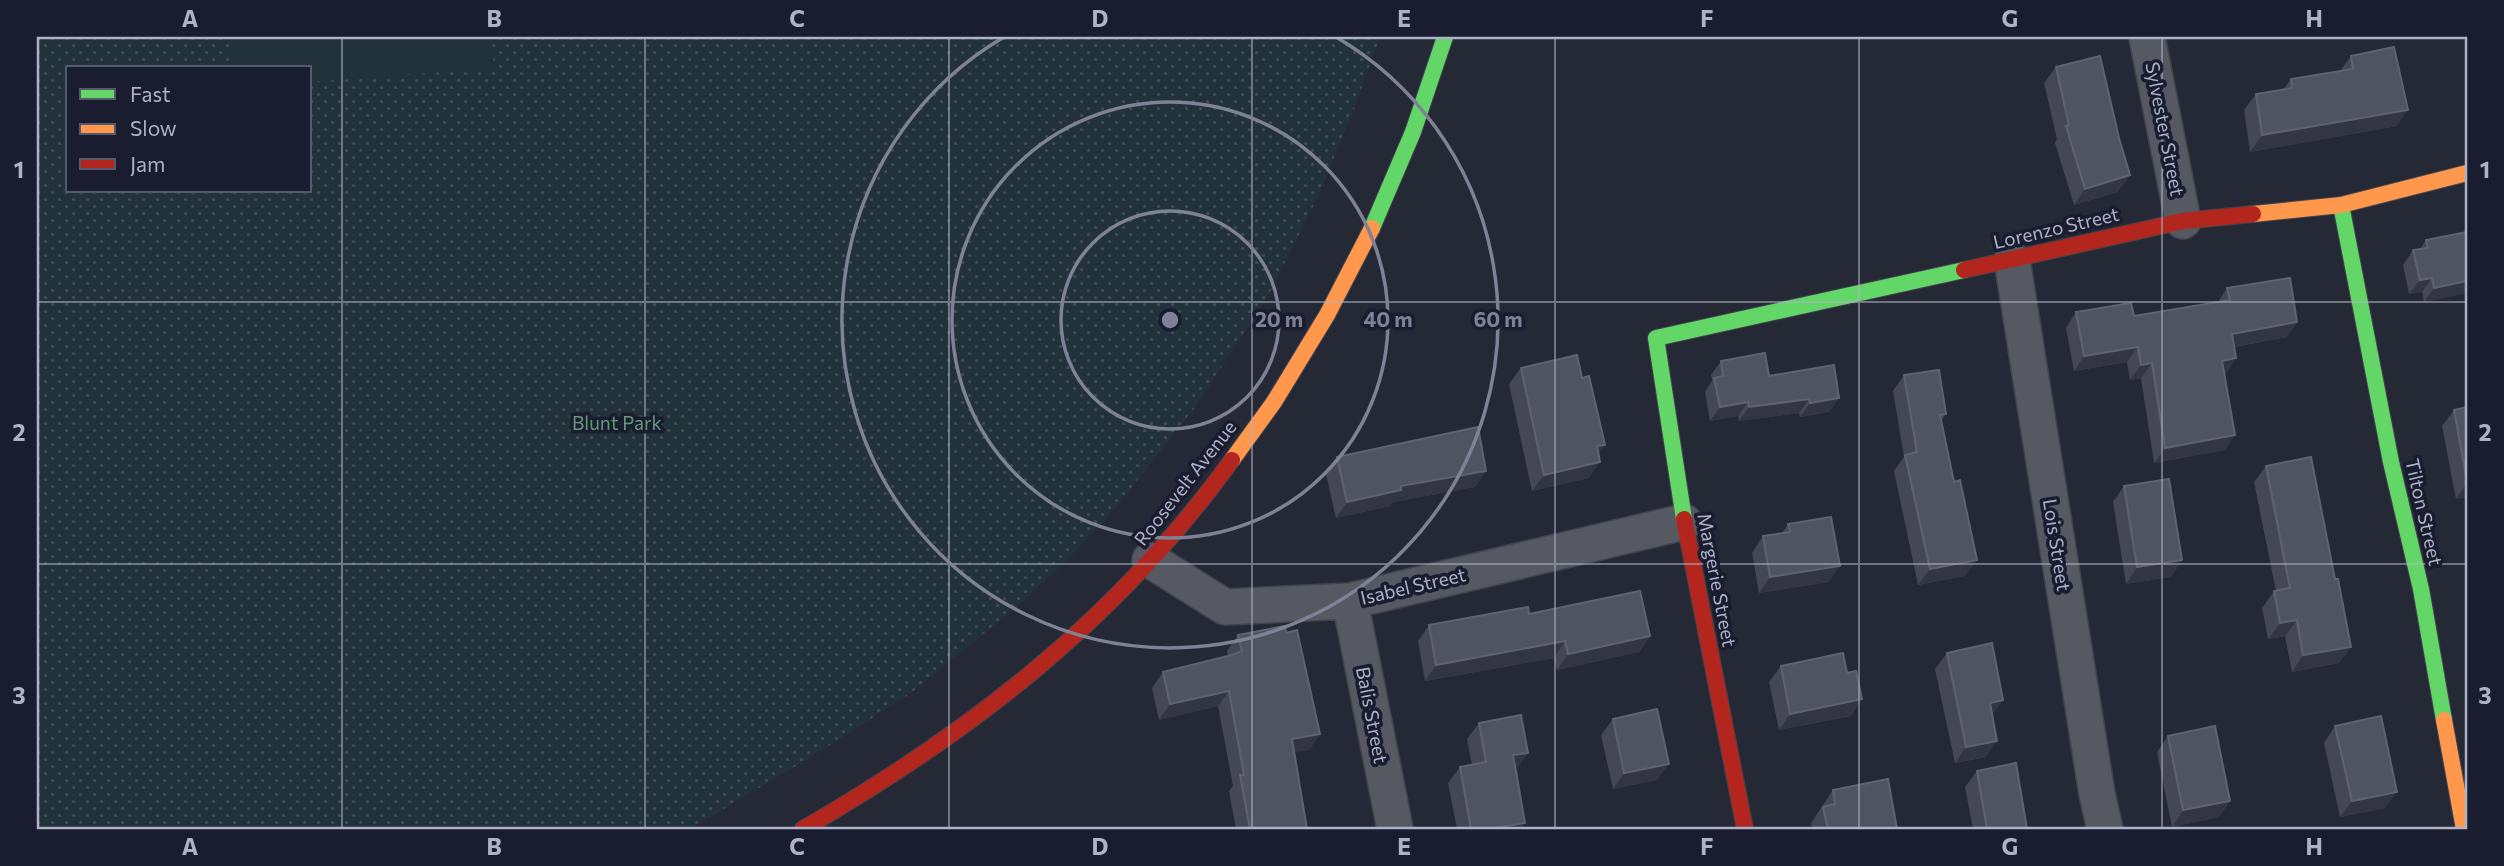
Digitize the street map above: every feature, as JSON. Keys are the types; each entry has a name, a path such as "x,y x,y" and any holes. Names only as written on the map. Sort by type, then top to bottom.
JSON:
{"street":[{"name":"Roosevelt Avenue","path":"803,829 910,766 1003,697 1101,611 1197,507 1274,401 1340,291 1397,177 1421,116 1446,37"},
{"name":"Sylvester Street","path":"2147,37 2183,221"},
{"name":"Lorenzo Street","path":"1656,338 2183,221 2341,205 2467,173"},
{"name":"Tilton Street","path":"2341,205 2391,462 2421,589 2464,829"},
{"name":"Lois Street","path":"2012,260 2097,794 2105,829"},
{"name":"Margerie Street","path":"1656,338 1684,522 1745,829"},
{"name":"Isabel Street","path":"1150,560 1225,607 1350,601 1684,522"},
{"name":"Balis Street","path":"1350,601 1395,829"}],"green space":[{"name":"Blunt Park","path":"37,37 1380,37 1316,201 1269,294 1196,406 1109,516 1021,603 911,693 816,754 690,829 37,829"},
{"path":"229,37 492,37 494,68 312,82 312,66 231,66"}],"building":[{"path":"2394,47 2408,110 2262,135 2256,94 2292,88 2291,79 2353,69 2351,56"},
{"path":"2100,56 2130,175 2085,189 2066,126 2069,125 2056,67"},
{"path":"2467,232 2467,281 2434,288 2432,278 2420,280 2413,250 2428,248 2426,240"},
{"path":"2290,278 2297,322 2232,334 2236,358 2222,361 2235,435 2165,448 2152,363 2141,365 2138,347 2084,356 2076,312 2131,303 2134,316 2230,300 2227,288"},
{"path":"1765,353 1769,376 1834,365 1839,398 1749,407 1748,402 1720,407 1714,378 1723,376 1721,361"},
{"path":"1577,355 1582,378 1589,376 1605,445 1597,446 1600,462 1544,475 1521,368"},
{"path":"1939,370 1946,414 1940,415 1954,482 1960,480 1977,560 1930,569 1905,455 1917,452 1904,375"},
{"path":"2467,407 2467,481 2454,410"},
{"path":"1478,427 1486,471 1401,486 1401,490 1347,502 1337,457"},
{"path":"2311,457 2351,647 2303,655 2297,620 2280,623 2274,591 2290,588 2266,466"},
{"path":"2169,479 2182,560 2137,567 2124,486"},
{"path":"1831,517 1840,566 1770,577 1763,536 1790,532 1788,524"},
{"path":"1640,591 1650,636 1568,654 1565,641 1436,665 1429,625 1528,607 1529,614"},
{"path":"1285,626 1286,633 1297,630 1320,734 1292,739 1307,829 1250,829 1240,775 1244,775 1229,691 1170,704 1163,672 1232,655 1242,651 1238,635"},
{"path":"1992,643 2003,700 1990,703 1997,741 1966,747 1947,653"},
{"path":"1843,653 1847,673 1856,671 1862,699 1790,714 1781,666"},
{"path":"1657,709 1669,764 1624,773 1613,719"},
{"path":"1521,715 1528,753 1513,755 1525,823 1471,829 1460,767 1486,762 1479,723"},
{"path":"2381,716 2397,792 2352,801 2335,726"},
{"path":"2215,726 2230,801 2183,810 2168,736"},
{"path":"2016,763 2027,829 1987,829 1977,771"},
{"path":"1888,779 1897,829 1828,829 1823,807 1835,804 1833,790"}],"traffic: fast":[{"path":"1372,228 1413,132 1445,37"},
{"path":"2341,205 2391,462 2421,589 2444,720"},
{"path":"1684,519 1656,338 1964,270"}],"traffic: slow":[{"path":"2253,214 2341,205 2467,173"},
{"path":"1232,460 1274,402 1327,315 1372,228"},
{"path":"2444,720 2464,829"}],"traffic: jam":[{"path":"1964,270 2183,221 2253,214"},
{"path":"803,829 925,753 1037,668 1090,621 1140,571 1187,518 1232,460"},
{"path":"1684,519 1745,829"}]}
